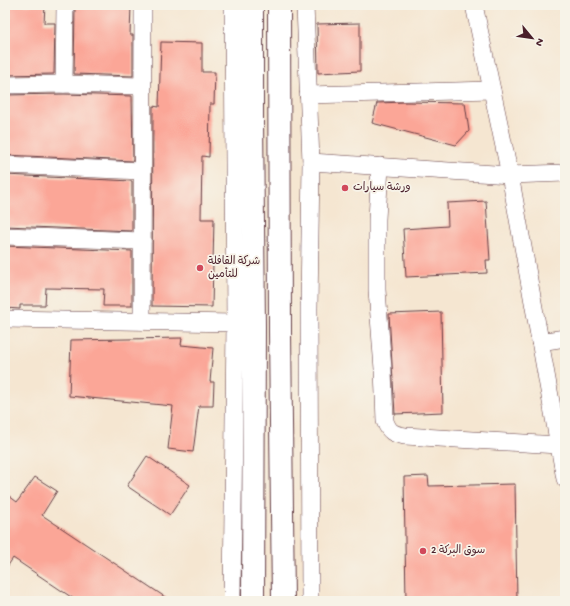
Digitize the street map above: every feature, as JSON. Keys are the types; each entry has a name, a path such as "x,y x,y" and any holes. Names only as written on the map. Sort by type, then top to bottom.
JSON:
{"highway":[{"path":"252,5 254,326 252,601"},
{"path":"279,5 283,601"}],"street":[{"path":"64,84 65,5"},
{"path":"142,321 143,5"},
{"path":"232,601 235,323 233,5"},
{"path":"305,5 311,162 309,332 310,601"},
{"path":"474,5 510,175 565,479"},
{"path":"5,85 64,84 142,86"},
{"path":"308,95 492,90"},
{"path":"311,162 510,175 565,173"},
{"path":"5,165 142,171"},
{"path":"380,166 377,219 377,290 384,368 385,421 388,429 396,434 405,436 558,445"},
{"path":"5,236 142,241"},
{"path":"5,319 235,323"},
{"path":"540,342 565,338"}],"building":[{"path":"5,5 45,5 44,23 55,23 54,74 5,75"},
{"path":"75,5 131,5 130,35 133,35 133,76 74,74"},
{"path":"360,23 360,71 318,73 317,24"},
{"path":"161,42 202,43 202,72 215,72 214,104 210,104 209,157 202,156 201,219 214,219 212,307 152,306 153,106 159,107"},
{"path":"64,94 132,96 133,161 5,155 5,95"},
{"path":"377,103 465,103 469,131 456,145 372,123"},
{"path":"5,175 132,181 132,231 5,226"},
{"path":"486,201 490,260 486,260 487,273 406,277 403,229 448,226 447,203"},
{"path":"5,246 132,251 132,306 103,306 104,289 46,288 45,305 20,305 20,309 5,308"},
{"path":"441,312 443,412 395,414 389,314"},
{"path":"182,338 181,345 213,348 210,382 214,382 213,406 199,406 193,452 168,449 173,406 69,396 71,340"},
{"path":"147,456 190,485 170,515 127,486"},
{"path":"428,476 429,486 515,484 517,601 406,601 404,477"},
{"path":"35,477 57,491 42,515 171,601 77,601 13,558 5,570 5,493 17,502"}],"place":[{"name":"ورشة سيارات","path":"345,188"},
{"name":"شركة القافلة للتأمين","path":"200,268"},
{"name":"سوق البركة 2","path":"423,551"}]}
